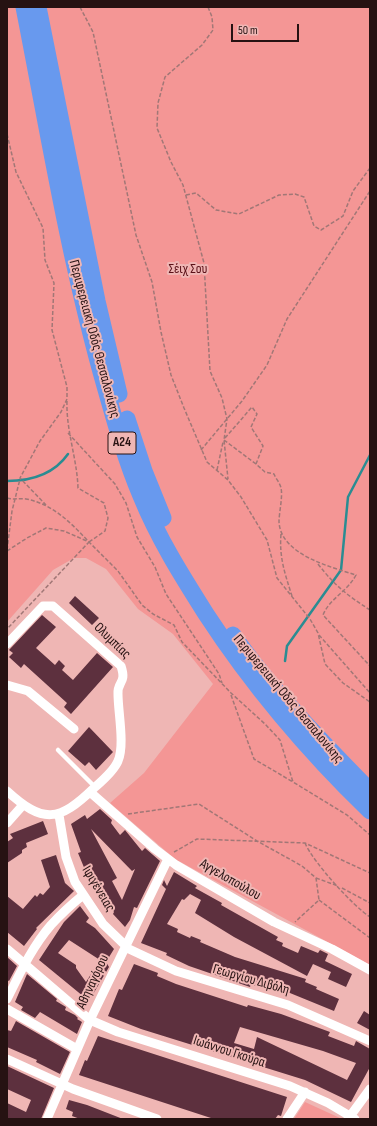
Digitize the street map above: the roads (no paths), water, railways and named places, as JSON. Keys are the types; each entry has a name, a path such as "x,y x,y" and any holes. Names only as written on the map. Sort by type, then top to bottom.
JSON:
{"highway":[{"path":"12,7 25,68 39,86"},
{"name":"Περιφερειακή Οδός Θεσσαλονίκης","path":"24,7 86,316 125,453 152,521 186,583 250,678 314,754 370,811"},
{"name":"Περιφερειακή Οδός Θεσσαλονίκης","path":"38,7 112,367 130,429 158,505 193,575 240,645 284,698 333,753 370,791"}],"street":[{"name":"Ολυμπίας","path":"7,644 41,609 49,605 53,606 121,666 124,678 118,691 120,725 119,760 93,790 77,804 59,815"},
{"path":"7,685 28,691 74,729"},
{"name":"Αγγελοπούλου","path":"93,790 168,859 283,926 332,949 370,970"},
{"path":"7,791 23,805 41,814 59,815"},
{"path":"7,823 23,805"},
{"name":"Ιφιγένειας","path":"59,815 66,857 72,876 82,895 103,924 125,945"},
{"name":"Αθηναγόρου","path":"47,1119 90,1020 125,945 168,859"},
{"path":"7,999 24,964 51,925 82,895"},
{"name":"Γεωργίου Διβόλη","path":"125,945 140,955 176,971 288,1005 315,1015 370,1041"},
{"name":"Ιωάννου Γκούρα","path":"7,949 90,1020 118,1032 305,1092 334,1106 351,1118"},
{"path":"7,1009 77,1049"},
{"path":"7,1058 62,1085 156,1119"},
{"path":"351,1118 370,1089"},
{"path":"288,1119 305,1092"}],"lane":[{"path":"58,750 93,790"}],"waterway":[{"path":"7,481 25,480 41,475 56,467 68,454"},
{"path":"285,661 287,646 341,570 348,497 370,455"}],"park label":[{"name":"Σέιχ Σου","path":"188,269"}]}
